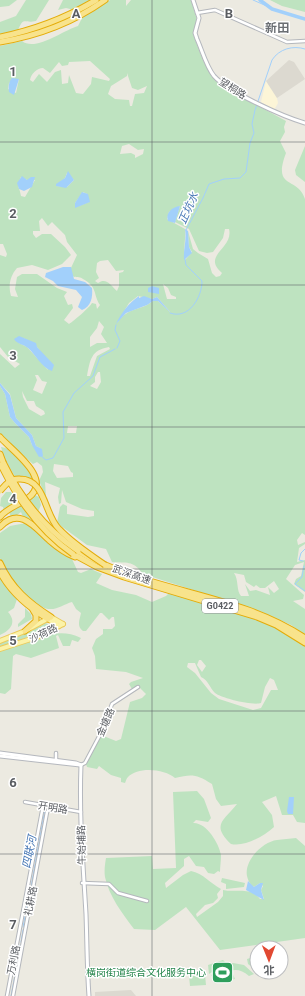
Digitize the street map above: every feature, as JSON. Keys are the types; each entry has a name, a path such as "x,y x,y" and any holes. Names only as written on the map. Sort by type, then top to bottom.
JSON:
{"highway":[{"path":"0,37 41,27 100,1"},
{"path":"0,42 48,30 100,1"},
{"path":"0,437 32,469 36,482 31,496 8,509 0,517"},
{"name":"武深高速","path":"0,454 1,464 17,495 38,523 53,539 73,554 102,567 131,577 257,617 288,632 305,643"},
{"name":"武深高速","path":"1,464 16,488 35,513 53,532 102,567"},
{"path":"0,491 15,479 22,479 32,482 40,491 50,518 59,529 102,567"},
{"path":"0,527 10,520 24,520 35,526 61,550 102,567"},
{"path":"0,563 9,580 20,594 49,618"},
{"path":"0,572 11,590 30,608 49,618"},
{"name":"武深高速","path":"131,577 272,619 305,638"},
{"path":"25,631 32,625 34,618 30,608"}],"main road":[{"name":"望桐路","path":"193,0 199,21 195,33 212,73 223,83 256,102 284,117 305,123"},
{"name":"沙荷路","path":"0,641 25,631 49,618 61,625 37,637 0,649"},
{"path":"0,755 81,765"},
{"name":"牛始埔路","path":"81,765 82,883 90,996"}],"street":[{"path":"197,13 215,10 286,42 305,42"},
{"name":"金塘路","path":"81,765 85,764 102,731 112,704 138,687"},
{"path":"56,753 56,762"},
{"name":"开明路","path":"25,802 81,812"},
{"name":"万利路","path":"6,996 43,806"},
{"name":"礼耕路","path":"13,996 47,812 50,807"},
{"path":"82,883 109,884 118,893 147,901"}],"shaded area":[{"path":"289,60 294,62 305,79 277,98 266,81"},
{"path":"266,81 277,98 278,103 274,110 261,102"},
{"path":"131,990 136,996 95,996 95,992"}],"green space":[{"path":"0,0 17,0 9,6 0,7"},
{"path":"26,0 49,0 36,21 25,21 18,30 0,34 0,22 16,16"},
{"path":"63,0 91,0 74,10 66,8 58,10"},
{"path":"110,0 126,0 126,6 131,0 191,0 197,20 193,34 202,58 212,77 231,91 286,121 284,127 285,132 280,141 286,153 282,173 284,178 302,192 305,199 305,535 302,533 297,540 298,545 305,542 305,544 299,548 297,562 305,560 305,592 294,584 296,579 301,576 304,562 295,565 286,579 304,595 303,599 293,601 305,609 305,635 291,625 262,612 143,574 136,566 129,563 112,562 106,549 87,545 57,523 60,507 63,504 67,506 67,514 88,517 94,516 94,511 82,509 66,502 62,490 61,503 59,504 58,497 60,488 45,482 46,497 39,481 43,472 42,466 37,462 33,464 0,435 0,386 5,394 10,417 29,437 32,445 40,448 36,446 32,435 16,418 10,394 0,383 0,354 15,368 20,364 8,357 0,347 0,255 6,257 7,254 3,244 0,244 0,46 22,41 28,44 42,42 78,26 82,18","holes":["90,61 110,79 109,81 92,77 91,84 83,94 76,93 69,75 68,83 62,84 61,70 55,72 47,82 39,74 33,82 30,80 33,74 39,69 43,68 50,73 59,62 62,66 68,65 69,62","127,73 132,88 138,90 147,86 144,93 135,94 132,106 130,106 129,100 115,99 108,94 111,86 127,76","19,79 16,93 8,89 9,83","129,144 138,150 144,149 143,154 135,158 135,155 131,153 120,154 122,146","67,173 74,180 67,187 56,186 65,178","21,177 27,180 35,180 25,197 21,196 18,186","83,192 87,194 89,202 79,206 75,203","180,206 175,222 189,229 199,251 207,253 213,252 223,238 225,229 229,229 227,242 216,256 215,261 216,267 222,273 220,276 216,277 212,273 208,259 193,249 188,231 189,247 192,252 185,260 185,229 167,219 169,212","42,218 48,226 52,222 65,235 67,242 77,255 70,270 72,276 82,278 91,285 100,305 97,309 96,304 92,303 82,314 69,324 64,320 73,308 72,304 68,305 64,296 67,292 57,288 37,274 22,274 17,277 15,289 18,297 11,296 10,281 17,268 32,265 48,270 62,264 71,255 51,234 42,234 36,238 33,231 40,231 39,221","108,260 116,271 124,270 123,272 119,273 119,286 117,291 106,281 101,281 98,283 95,281 99,278 96,272 97,263 100,261","163,284 168,288 171,295 176,297 176,299 167,299","138,296 152,299 157,297 171,313 158,301 153,301 126,314 117,323 129,303","99,321 104,327 101,334 107,343 97,343 90,347 90,337 97,328","23,338 40,350 48,370 27,347 19,343","109,347 110,349 97,356 90,376 87,376 89,365 95,353 103,348","98,372 100,372 101,382 97,389 90,386 95,382 95,377","35,375 38,375 42,381 47,382 42,394 33,390 37,380","22,391 27,401 34,401 36,406 44,411 45,414 41,416 29,409 23,397","68,426 77,426 76,433 67,433","54,464 68,466 73,473 73,477 57,478 53,471","234,573 244,575 246,582 254,587 256,585 260,588 265,588 274,581 279,589 274,593 268,587 270,595 256,590 250,591 245,584 249,596 241,596 238,591 236,576"]},
{"path":"270,0 305,0 305,12 282,6"},
{"path":"305,146 305,182 296,175 295,170"},
{"path":"1,447 18,456 26,464 32,472 34,481 23,477 15,477 4,457"},
{"path":"6,492 11,492 18,502 4,511 3,507 0,506 1,498"},
{"path":"35,495 39,497 41,505 38,512 29,501"},
{"path":"21,506 32,520 23,517 21,512 16,516 11,517 9,512"},
{"path":"26,523 31,525 48,543 72,559 78,572 81,573 91,569 102,574 96,583 112,590 136,595 152,602 166,596 169,593 222,608 258,620 291,636 305,646 305,823 297,822 293,815 282,815 276,796 262,802 272,815 274,827 254,840 242,844 231,844 221,832 221,827 224,818 237,804 221,806 216,799 212,784 207,781 194,776 175,778 165,772 145,770 132,774 127,778 125,783 121,782 121,778 111,775 99,766 97,769 87,767 86,764 101,735 116,741 121,739 130,702 142,698 146,694 139,687 132,689 129,684 143,678 126,672 96,669 95,656 92,648 96,639 103,634 103,629 112,629 115,626 114,617 109,620 102,613 100,613 86,631 83,631 79,625 81,613 76,609 72,602 52,609 42,607 27,596 13,580 2,564 0,558 0,533 10,526","holes":["199,660 201,660 206,666 202,672 197,665","188,663 195,663 201,677 206,680 215,693 230,699 257,704 261,703 265,687 270,678 274,680 278,690 271,690 261,708 253,710 219,699 211,693 195,673 187,667"]},
{"path":"0,578 17,599 14,608 8,612 12,619 12,625 7,631 0,635"},
{"path":"25,608 31,614 32,619 18,627 18,624 25,617"},
{"path":"46,623 50,626 49,627 12,644 14,646 19,645 42,637 65,633 81,638 78,642 72,640 70,646 63,646 58,635 56,636 59,648 31,658 16,654 13,656 11,689 5,694 0,693 0,642 22,635"},
{"path":"197,791 204,799 211,818 208,822 196,820 193,823 203,826 215,839 221,855 220,872 218,871 214,874 208,873 204,867 196,866 189,856 184,859 184,866 165,883 166,888 191,871 203,876 221,889 217,894 218,898 213,903 205,905 196,914 197,917 218,902 223,896 223,890 247,891 256,895 260,899 264,899 261,890 263,886 260,883 254,887 250,884 247,878 248,864 255,853 266,844 279,840 296,838 305,846 305,938 289,940 249,940 249,946 220,950 186,907 155,930 134,929 116,904 107,884 105,877 106,858 152,856 153,869 176,868 173,792"},
{"path":"222,878 245,883 244,887 226,889 226,884 221,882"},
{"path":"223,960 226,963 209,974 208,965"},
{"name":"横岗街道综合文化服务中心","path":"233,963 244,965 249,970 249,976 240,970 231,970 214,980 211,975 226,965"},
{"name":"横岗街道综合文化服务中心","path":"232,972 235,979 216,982 224,974"},
{"path":"205,975 206,985 190,986 189,976"}],"water":[{"path":"12,78 19,79 14,95 9,92 9,82"},
{"path":"68,171 74,180 66,188 56,186 56,184 65,178"},
{"path":"22,176 27,180 31,177 35,177 32,187 24,191 19,189 17,183"},
{"path":"82,192 88,194 90,202 75,208 75,203"},
{"path":"180,206 175,223 168,221 168,213 174,208"},
{"path":"185,229 188,231 189,247 192,253 184,260 186,237"},
{"path":"63,267 71,267 74,279 85,282 92,288 91,301 85,309 82,310 78,307 82,297 76,290 58,286 53,281 45,277 46,273"},
{"path":"152,286 159,288 159,294 148,292 148,288"},
{"path":"139,296 139,298 144,296 152,299 157,297 171,313 158,301 153,301 147,305 126,313 116,324 126,308"},
{"path":"19,336 36,343 37,347 54,365 52,371 42,364 28,348 15,341 14,339"},
{"path":"0,383 10,395 16,418 32,435 36,446 42,449 43,456 39,457 29,437 10,417 5,394 0,386"},
{"path":"289,797 294,797 293,814 288,814 287,811"},
{"path":"248,881 254,887 260,883 263,883 261,890 264,900 246,890"}],"waterway":[{"path":"253,0 269,7"},
{"path":"260,0 272,9 305,19"},
{"name":"正坑水","path":"186,230 209,184 224,179 240,178 246,172 250,143 254,133 252,124 255,110 272,60 278,53 287,49 296,47 305,49"},
{"name":"正坑水","path":"170,313 177,314 188,310 193,306 200,294 202,281 186,265 185,259"},
{"name":"正坑水","path":"116,325 115,330 120,341 117,348"},
{"name":"正坑水","path":"41,456 46,460 53,458 64,438 63,412 74,393 93,376 100,357 115,349"},
{"path":"303,561 299,560 301,553 305,549"},
{"path":"304,566 302,577 295,584 305,591"},
{"name":"四联河","path":"29,898 45,809"},
{"name":"四联河","path":"23,927 28,901"},
{"name":"四联河","path":"21,942 23,930"},
{"name":"四联河","path":"17,962 20,945"},
{"name":"四联河","path":"11,996 17,965"}],"place":[{"name":"横岗街道综合文化服务中心","path":"222,972"}],"district":[{"name":"新田","path":"277,28"}]}
